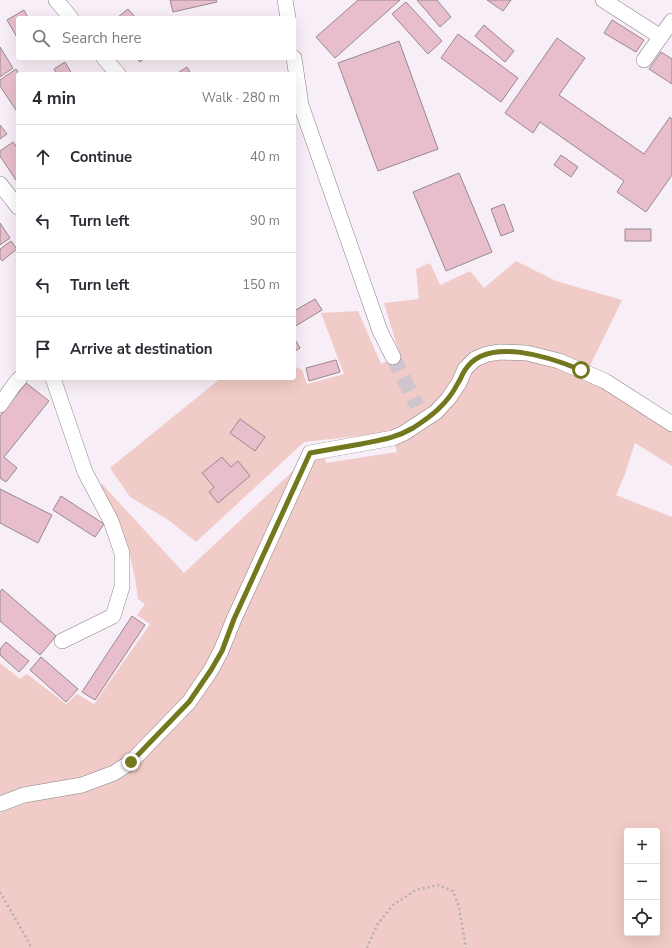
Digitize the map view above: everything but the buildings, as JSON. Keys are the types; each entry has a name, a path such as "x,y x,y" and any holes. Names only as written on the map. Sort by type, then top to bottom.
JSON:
{"street":[{"path":"56,0 69,16"},
{"path":"285,0 288,16"},
{"path":"602,0 661,37"},
{"path":"644,60 672,21"},
{"path":"106,60 116,72"},
{"path":"294,60 295,72"},
{"path":"296,82 298,107 380,331 393,357"},
{"path":"0,184 16,204"},
{"path":"0,804 24,796 82,785 114,773 131,762 189,702 211,670 222,651 237,612 310,453 393,438 412,429 436,412 448,399 465,369 475,359 486,354 500,352 527,353 559,361 605,381 672,424"},
{"path":"0,405 18,380"},
{"path":"54,380 85,472 111,521 122,553 122,587 113,616 62,641"}],"path":[{"path":"367,948 377,925 393,905 416,890 438,884 453,891 460,907 466,948"},
{"path":"0,892 32,948"}],"shaded area":[{"path":"516,261 556,281 622,300 589,368 489,349 453,382 435,403 412,422 386,433 304,442 196,542 167,519 130,497 110,468 219,380 296,380 296,367 302,370 307,384 344,374 321,313 358,311 381,364 400,356 384,303 419,299 416,269 430,263 440,285 470,271 484,288"},
{"path":"530,358 578,373 672,429 672,466 635,443 625,474 616,495 672,517 672,948 0,948 0,813 147,756 194,707 314,459 324,457 326,463 397,452 394,441 470,374 476,366 485,360"},
{"path":"295,469 217,647 186,698 123,761 94,776 0,796 0,663 20,679 27,674 66,704 77,694 94,704 150,624 137,615 145,604 138,599 129,551 98,487 102,484 184,573"}],"tunnel":[{"path":"393,357 417,406"}],"route":[{"path":"131,762 189,702 211,670 222,651 234,619 310,453 393,438 412,429 436,412 448,399 465,369 475,359 486,354 500,352 527,353 559,361 581,370"}]}
